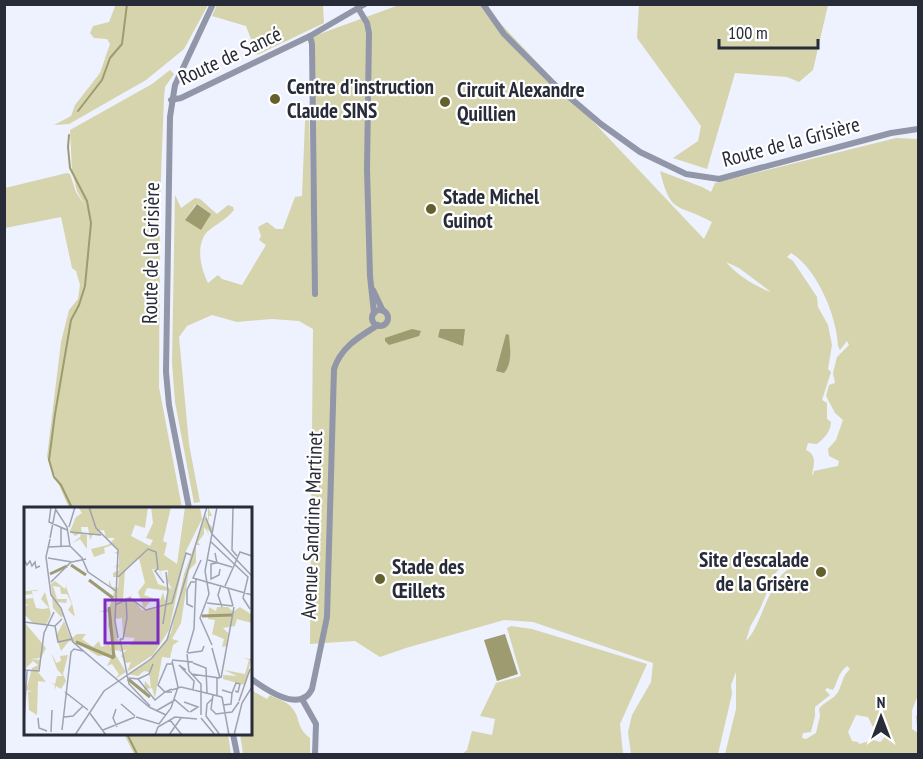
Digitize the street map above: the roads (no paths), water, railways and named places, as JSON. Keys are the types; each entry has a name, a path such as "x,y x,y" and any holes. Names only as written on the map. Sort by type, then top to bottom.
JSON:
{"street":[{"name":"Route de la Grisière","path":"189,507 169,405 166,372 171,100 213,4"},
{"name":"Route de la Grisière","path":"483,4 504,34 555,85 601,124 640,152 686,174 719,179 891,133 918,129"},
{"name":"Route de Sancé","path":"171,100 181,98 310,36 361,6"},
{"path":"361,6 369,33 366,169 371,287 373,315 374,323 384,325 387,315 371,287"},
{"path":"310,36 312,44 315,294"},
{"path":"373,315 378,310 383,311"},
{"name":"Avenue Sandrine Martinet","path":"302,699 310,694 312,689 327,617 334,369 341,354 356,339 373,315"},
{"name":"Avenue Sandrine Martinet","path":"356,339 378,325"},
{"path":"252,681 282,697 302,699 316,724 315,754"},
{"path":"233,735 237,754"}],"waterway":[{"path":"78,111 102,80 110,58 122,44 127,4"},
{"path":"69,135 70,168 87,201 91,223 85,286 71,320 49,460 54,477 61,485 72,507"},
{"path":"128,735 137,754"}],"place":[{"name":"Centre d'instruction Claude SINS","path":"275,99"},
{"name":"Circuit Alexandre Quillien","path":"445,102"},
{"name":"Stade Michel Guinot","path":"431,209"},
{"name":"Site d'escalade de la Grisère","path":"821,572"},
{"name":"Stade des Œillets","path":"380,579"}]}
